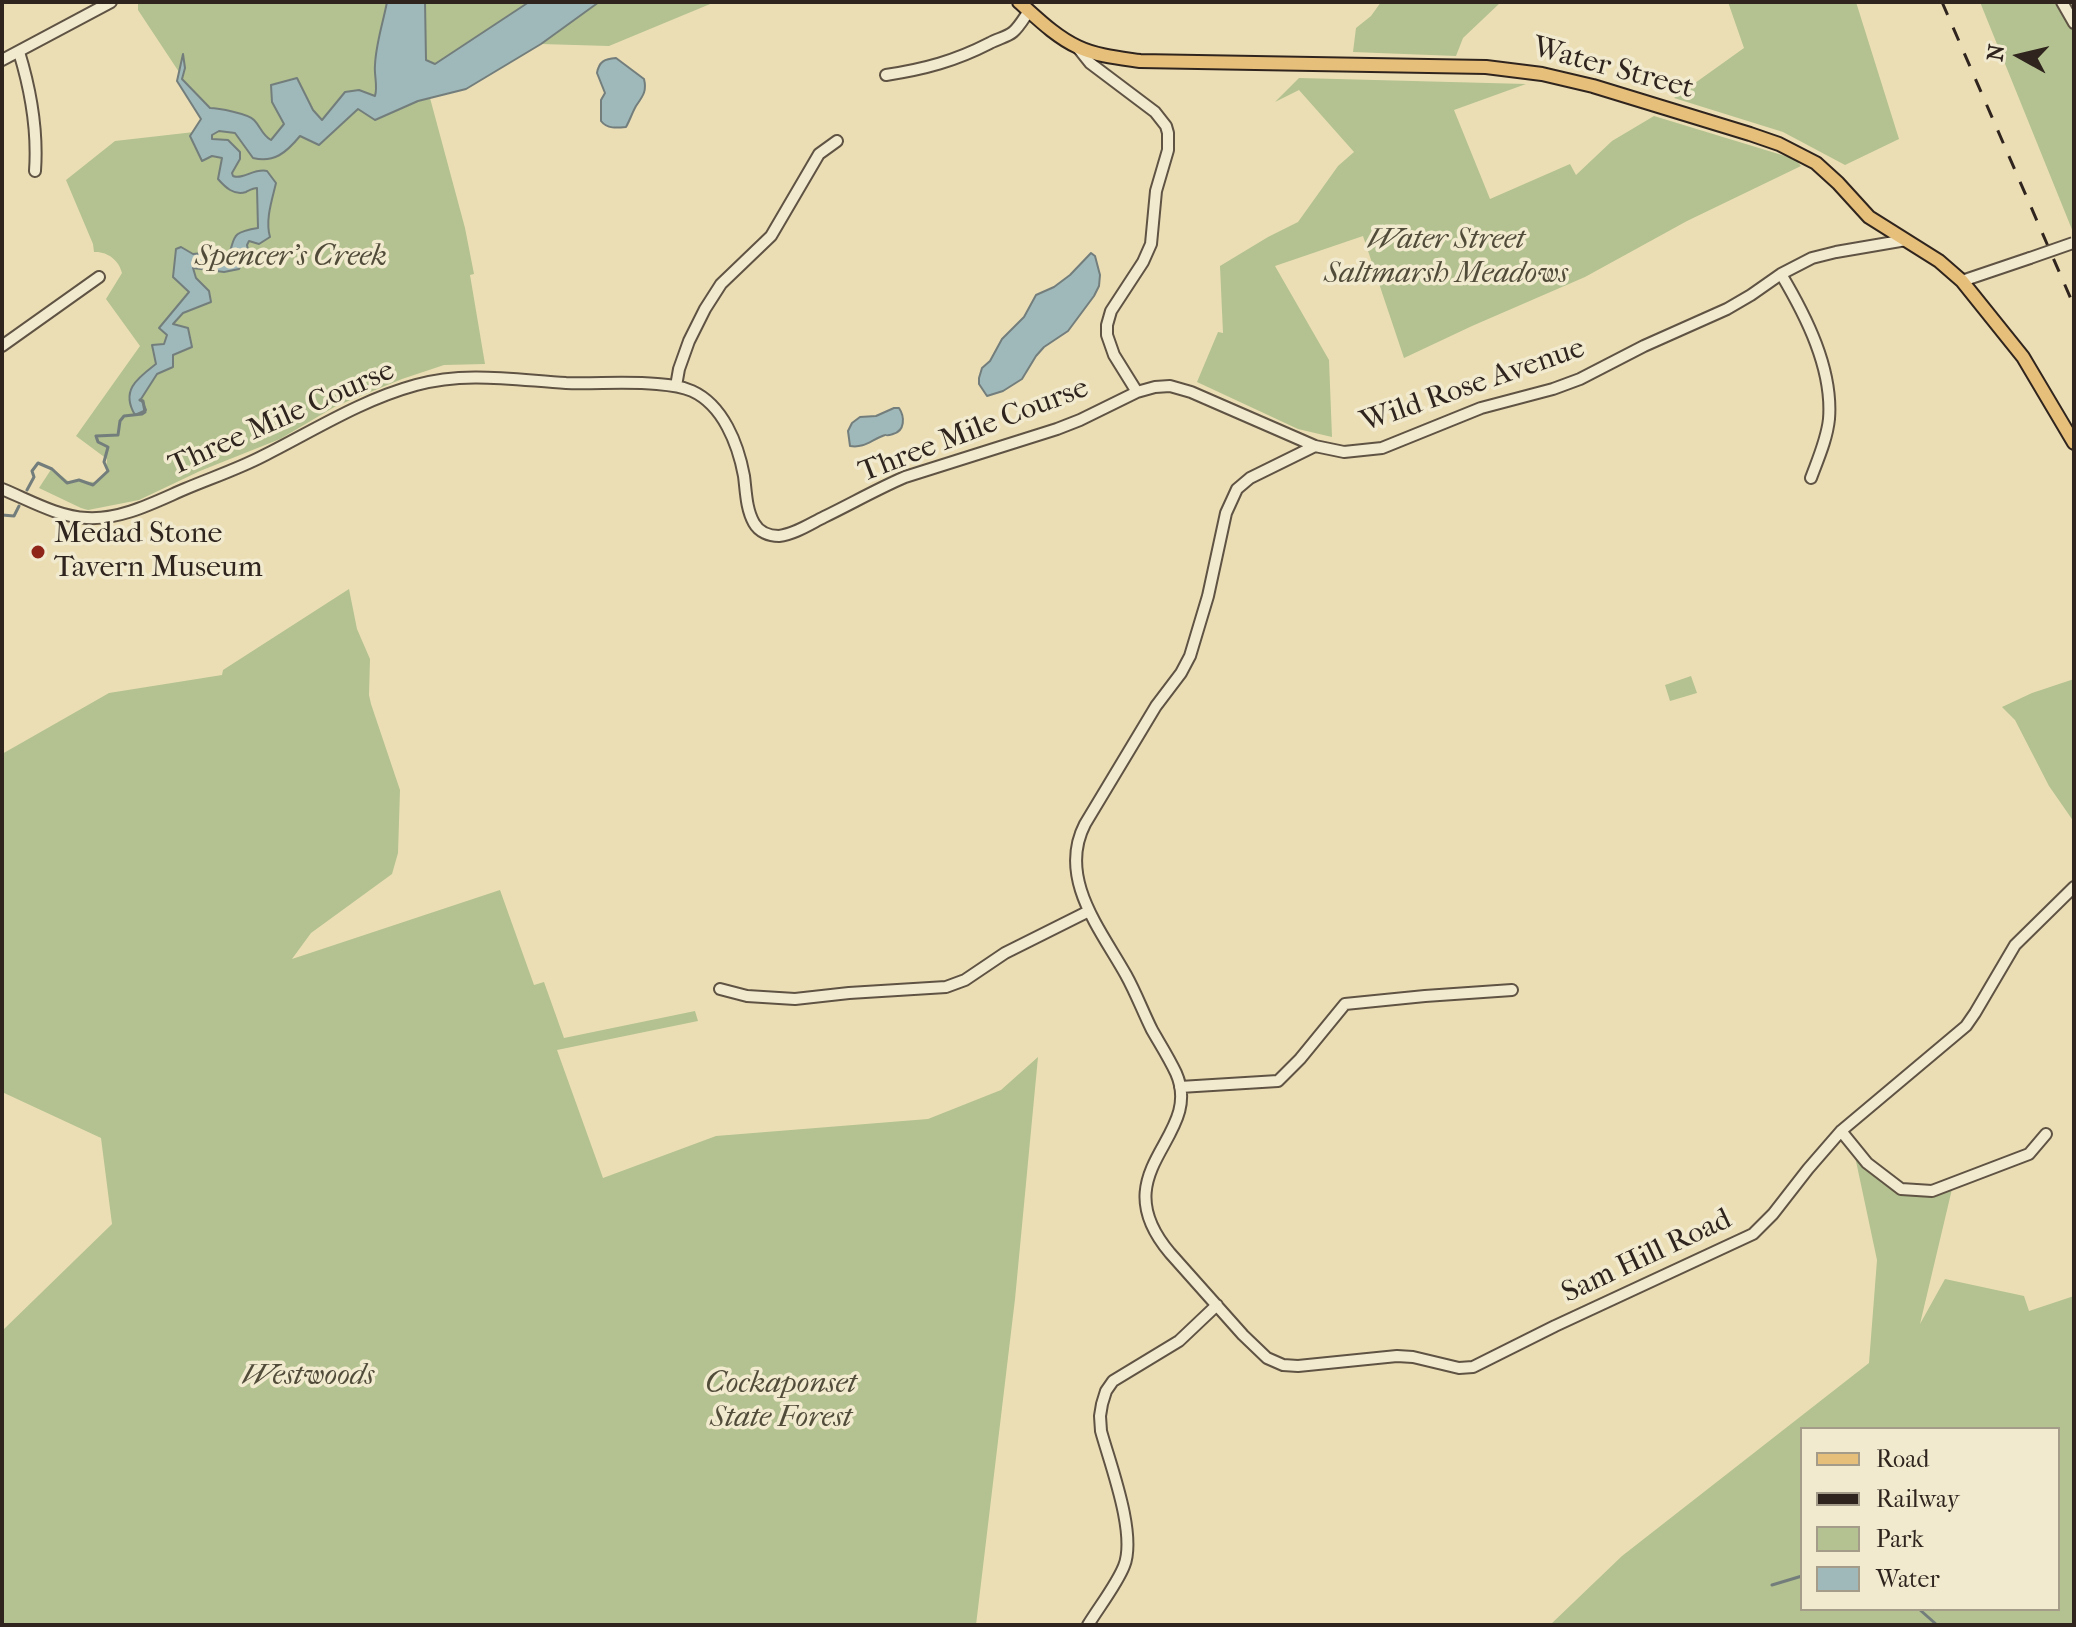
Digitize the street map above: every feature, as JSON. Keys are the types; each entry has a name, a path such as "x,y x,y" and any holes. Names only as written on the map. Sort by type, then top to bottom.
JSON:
{"main road":[{"name":"Water Street","path":"1019,2 1076,46 1110,57 1140,61 1486,67 1542,74 1593,86 1779,144 1816,163 1869,217 1939,261 1962,281 2023,357 2074,443"}],"street":[{"path":"2,60 111,2"},
{"path":"2062,2 2074,23"},
{"path":"886,75 922,70 966,55 1012,33 1029,11"},
{"path":"1076,46 1090,63 1155,112 1168,133 1168,150 1156,191 1151,244 1111,311 1107,325 1114,355 1137,392"},
{"path":"19,52 33,107 35,171"},
{"path":"676,386 689,341 721,284 771,236 819,154 837,141"},
{"name":"Wild Rose Avenue","path":"1137,392 1162,386 1180,388 1315,446 1344,452 1382,448 1481,408 1563,386 1727,309 1803,262 1824,255 1906,240"},
{"path":"1962,281 2074,243"},
{"path":"1781,274 1811,334 1827,381 1829,420 1811,478"},
{"path":"2,346 99,277"},
{"name":"Three Mile Course","path":"2,489 67,515 108,517 138,509 243,465 375,399 432,381 473,377 568,383 655,383 676,386 700,395 725,422 737,449 754,523 763,532 776,536 803,528 905,477 1057,429 1137,392"},
{"path":"1315,446 1250,478 1232,496 1190,656 1156,706 1079,836 1076,847 1078,883 1089,911 1173,1066 1180,1087 1278,1081 1345,1004 1512,990"},
{"name":"Sam Hill Road","path":"1180,1087 1176,1123 1152,1166 1145,1202 1153,1229 1160,1242 1267,1358 1283,1365 1298,1366 1397,1356 1459,1368 1473,1367 1697,1259 1746,1239 1757,1231 1841,1131 1966,1026 2015,945 2074,887"},
{"path":"720,989 747,996 795,999 946,987 965,980 1005,953 1089,911"},
{"path":"1841,1131 1867,1163 1901,1189 1932,1191 2029,1154 2046,1134"},
{"path":"1088,1625 1125,1565 1127,1548 1125,1519 1101,1431 1104,1397 1113,1381 1179,1341 1217,1305"}],"green space":[{"name":"Spencer's Creek","path":"138,2 394,2 418,101 430,98 465,228 485,364 444,365 402,379 336,406 280,439 139,500 88,510 39,488 52,468 68,481 97,482 106,471 107,459 76,436 140,346 106,299 122,273 120,268 108,255 94,252 66,180 115,141 203,131 214,124 179,79 179,72 138,10"},
{"path":"425,2 529,2 435,64 426,61"},
{"path":"599,2 715,2 609,46 541,44"},
{"path":"1381,2 1501,2 1463,38 1456,56 1353,52 1356,28 1371,16"},
{"path":"1728,2 1856,2 1899,139 1845,165 1783,132 1674,98 1744,48"},
{"path":"1980,2 2074,2 2074,232 2073,232"},
{"name":"Water Street Saltmarsh Meadows","path":"1299,78 1526,84 1454,110 1490,199 1570,164 1576,175 1612,141 1654,116 1795,159 1801,166 1687,221 1585,277 1404,358 1363,236 1275,266 1329,360 1332,437 1298,429 1197,382 1218,332 1223,333 1220,266 1298,222 1338,166 1354,152 1299,90 1275,102"},
{"name":"Westwoods","path":"349,589 357,629 370,659 371,704 400,790 398,853 392,874 311,933 292,959 500,890 534,985 544,982 564,1038 695,1011 698,1021 557,1050 603,1178 716,1136 928,1119 1001,1090 1038,1057 1015,1299 976,1625 2,1625 2,1331 112,1224 101,1138 2,1092 2,754 109,693 222,675 223,670"},
{"path":"1691,676 1697,693 1670,701 1665,685"},
{"path":"2074,679 2074,822 2049,786 2015,720 2002,707"},
{"path":"1853,1147 1902,1192 1925,1196 1952,1189 1920,1324 1945,1279 2024,1296 2029,1311 2074,1296 2074,1625 1550,1625 1622,1556 1869,1363 1877,1260"}],"water":[{"path":"387,2 425,2 426,60 435,64 529,2 599,2 541,44 466,89 418,101 375,120 358,109 319,145 300,136 279,155 260,159 253,158 235,133 219,131 212,135 212,139 228,140 240,152 233,176 267,171 276,183 269,217 270,237 259,244 249,241 239,269 224,272 193,268 196,278 209,291 211,302 183,313 173,324 188,328 192,347 173,355 173,367 157,374 141,399 146,410 135,415 129,398 133,385 156,364 152,345 164,344 167,335 159,328 189,292 173,277 176,249 181,247 193,254 203,253 226,262 234,238 241,232 258,228 257,188 242,193 227,188 218,179 222,158 212,156 202,161 190,136 201,119 177,81 183,54 185,68 182,79 210,108 251,118 271,140 284,124 272,102 271,85 297,78 313,110 322,120 345,92 359,90 375,96 378,41"},
{"path":"616,58 645,83 644,93 626,127 616,128 601,121 601,100 605,93 597,73 603,61"},
{"path":"1091,253 1095,256 1100,275 1094,296 1068,331 1036,356 1022,379 1003,391 987,396 979,384 979,378 982,368 990,361 1002,339 1024,317 1036,295 1070,275"},
{"path":"899,408 902,415 900,430 862,445 850,446 848,431 852,423 860,417 876,416"}],"waterway":[{"path":"27,490 34,477 32,471 38,463 52,469 67,483 79,480 93,485 108,471 104,462 108,447 98,442 96,436 118,435 124,416 145,412 140,400"},
{"path":"2,515 14,516 19,506"},
{"path":"1772,1585 1800,1577"},
{"path":"1921,1611 1937,1625"}],"railway":[{"path":"1942,2 2074,306"}],"place":[{"name":"Medad Stone Tavern Museum","path":"38,552"}],"park label":[{"name":"Cockaponset State Forest","path":"781,1402"}]}
